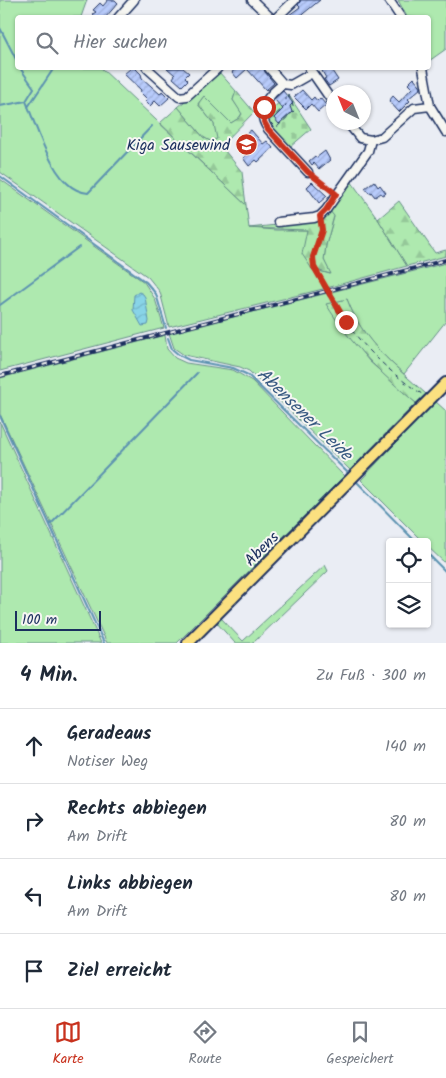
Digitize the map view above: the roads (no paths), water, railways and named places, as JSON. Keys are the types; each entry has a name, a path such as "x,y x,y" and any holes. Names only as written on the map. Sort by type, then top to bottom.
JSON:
{"main road":[{"name":"Abens","path":"188,643 446,383"}],"street":[{"path":"121,15 134,0"},
{"path":"252,0 273,15"},
{"path":"278,15 295,0"},
{"path":"389,0 399,15"},
{"path":"151,70 180,97 186,96 216,70"},
{"path":"271,70 283,84 292,85 311,70 326,92"},
{"path":"423,70 430,106 446,132"},
{"path":"283,84 267,98 264,107 264,122 268,129 308,172"},
{"path":"354,130 360,138 376,140 382,137 414,108 430,106"},
{"path":"278,222 320,216 368,151 371,140"}],"water":[{"path":"139,292 145,297 148,325 142,326 133,310 134,295"}],"waterway":[{"path":"0,28 15,57"},
{"path":"0,106 26,101 34,88 21,70"},
{"path":"28,107 53,70"},
{"path":"26,101 43,145 54,167 69,185 85,193 88,193 152,126"},
{"name":"Abensener Leide","path":"0,176 146,282 156,294 166,328"},
{"path":"0,305 79,247"},
{"name":"Abensener Leide","path":"168,338 172,349 189,360 233,368 248,375 347,472"},
{"path":"50,525 197,373"},
{"path":"0,416 104,643"},
{"name":"Abensener Leide","path":"356,481 412,538"},
{"name":"Abensener Leide","path":"431,557 446,572"}],"railway":[{"path":"0,376 446,260"}],"place":[{"name":"Kiga Sausewind","path":"246,144"}]}
